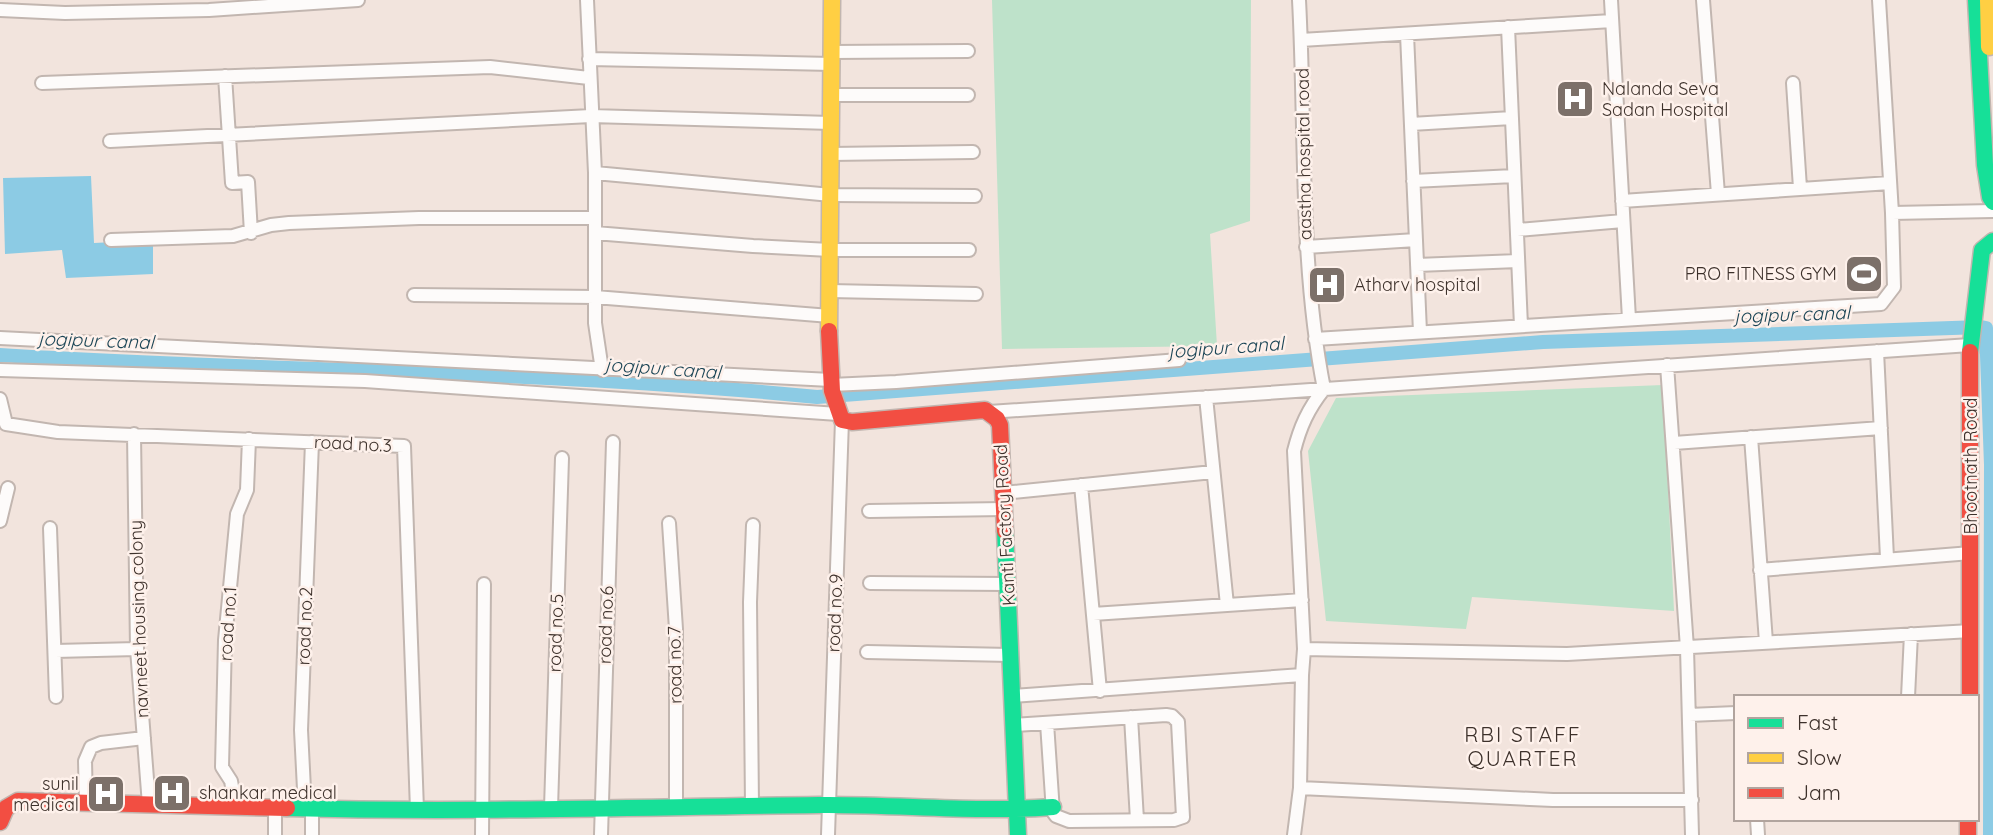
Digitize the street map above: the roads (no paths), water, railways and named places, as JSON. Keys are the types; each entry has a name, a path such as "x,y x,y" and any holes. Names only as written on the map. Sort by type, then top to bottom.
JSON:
{"street":[{"path":"0,10 65,13 358,0"},
{"path":"587,0 595,173 595,323 602,370"},
{"path":"832,0 830,316 832,385 839,414"},
{"name":"aastha hospital road","path":"1299,0 1306,247 1322,383"},
{"path":"1611,0 1629,319"},
{"path":"1703,0 1718,194"},
{"path":"1316,344 1420,332 1881,304 1894,287 1879,0"},
{"path":"1976,0 1990,197 1993,202"},
{"path":"1988,0 1993,100"},
{"path":"1301,40 1612,21"},
{"path":"1508,27 1521,326"},
{"path":"1407,34 1420,332"},
{"path":"589,59 832,58 968,51"},
{"path":"42,83 490,67 589,78"},
{"path":"225,76 232,183 248,182 251,233"},
{"path":"1793,83 1800,188"},
{"path":"832,95 968,95"},
{"path":"110,141 591,116 831,124"},
{"path":"1411,124 1512,118"},
{"path":"831,154 973,152"},
{"path":"595,173 831,195 975,196"},
{"path":"1413,181 1514,176"},
{"path":"1622,201 1890,183"},
{"path":"1892,213 1993,211"},
{"path":"111,240 233,236 251,233 271,225 289,223 419,218 595,218"},
{"path":"1517,230 1623,221"},
{"path":"595,233 830,250 970,250"},
{"path":"1306,247 1416,240"},
{"name":"Bhootnath Road","path":"1970,695 1971,340 1982,250 1993,241"},
{"path":"1417,265 1518,261"},
{"path":"830,291 976,294"},
{"path":"414,295 595,297 830,316"},
{"path":"0,338 832,385 1179,360"},
{"path":"0,370 365,381 839,414 852,422 976,410 989,412 1206,397 1322,383 1667,365 1877,351 1971,340"},
{"path":"1877,351 1887,558"},
{"path":"1667,365 1687,648 1692,835"},
{"path":"1294,835 1300,788 1304,649 1294,451 1300,427 1322,383"},
{"path":"1206,397 1227,605"},
{"name":"road no.3","path":"0,399 6,424 58,432 404,446 417,810"},
{"name":"Kanti Factory Road","path":"989,412 1000,425 1018,835"},
{"name":"road no.9","path":"828,835 839,414"},
{"path":"1674,443 1881,428"},
{"name":"navneet housing colony","path":"134,434 137,649 149,805"},
{"path":"1751,437 1766,642"},
{"name":"road no.1","path":"236,807 231,781 222,767 225,640 237,514 247,490 249,439"},
{"name":"road no.2","path":"312,442 301,730 312,835"},
{"name":"road no.6","path":"601,835 613,442"},
{"name":"road no.5","path":"551,808 562,458"},
{"path":"869,511 1004,501 1081,485 1213,472"},
{"path":"1081,485 1101,691"},
{"path":"0,521 8,488"},
{"name":"road no.7","path":"669,523 676,629 676,807"},
{"path":"752,806 750,602 753,526"},
{"path":"50,528 56,697"},
{"path":"1760,570 1971,553"},
{"path":"870,583 1007,584"},
{"path":"482,835 484,584"},
{"path":"1093,614 1302,600"},
{"path":"1304,649 1567,654 1971,631"},
{"path":"1908,695 1911,635"},
{"path":"55,651 137,649"},
{"path":"867,652 1010,655"},
{"path":"1012,696 1302,675"},
{"path":"1689,715 1734,713"},
{"path":"1014,725 1131,717 1172,716 1178,722 1185,813 1183,817 1069,821 1056,816 1053,807 1047,723"},
{"path":"1131,717 1137,820"},
{"path":"86,803 85,761 91,747 101,743 144,738"},
{"path":"1300,788 1553,800 1692,800"},
{"path":"6,808 86,803 417,810 827,805 1017,810 1053,807"},
{"path":"275,808 275,835"}],"water":[{"path":"91,176 94,243 153,240 153,274 66,278 62,250 5,254 3,178"}],"waterway":[{"name":"jogipur canal","path":"0,355 613,381 817,397 1543,342 1986,328 1991,465 1990,835"}],"place":[{"name":"Nalanda Seva Sadan Hospital","path":"1575,99"},
{"name":"PRO FITNESS GYM","path":"1864,274"},
{"name":"Atharv hospital","path":"1327,285"},
{"name":"shankar medical","path":"172,793"},
{"name":"sunil medical","path":"106,794"}],"district":[{"name":"RBI STAFF QUARTER","path":"1523,747"}]}
